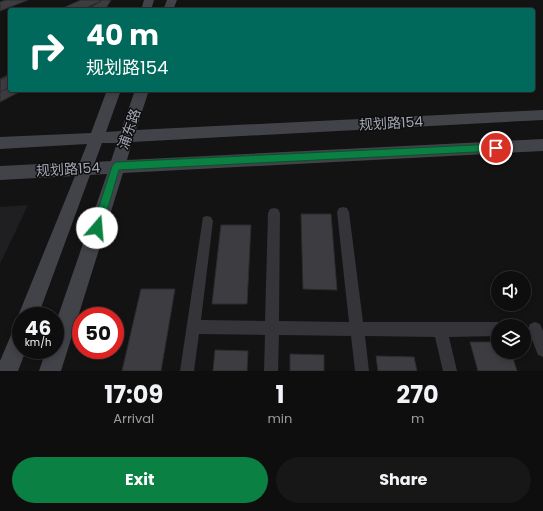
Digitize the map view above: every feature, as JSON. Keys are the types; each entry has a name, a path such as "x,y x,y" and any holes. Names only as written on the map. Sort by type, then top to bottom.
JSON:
{"main road":[{"name":"浦东路","path":"32,307 113,92"},
{"name":"浦东路","path":"50,371 141,92"},
{"name":"规划路154","path":"0,143 543,116"},
{"name":"规划路154","path":"0,173 116,166 543,146"},
{"path":"7,371 12,358"}],"street":[{"path":"343,212 362,371"},
{"path":"271,371 274,213"},
{"path":"187,371 207,221"},
{"path":"192,327 440,330 491,329"},
{"path":"534,329 543,350"},
{"path":"440,330 450,371"}],"shaded area":[{"path":"28,205 0,264 0,207"}],"building":[{"path":"6,0 28,0 0,11 0,2"},
{"path":"81,0 101,1 86,8 63,8"},
{"path":"99,0 111,0 106,8 89,8 101,1"},
{"path":"8,75 8,88 0,92 0,79"},
{"path":"8,76 8,92 19,92 0,102 0,80"},
{"path":"301,214 331,214 337,290 303,289"},
{"path":"221,225 251,225 247,304 212,304"},
{"path":"141,289 175,289 161,371 122,371"},
{"path":"470,342 491,342 491,359 513,359 517,371 478,371"},
{"path":"215,350 248,351 247,371 213,371"},
{"path":"290,354 324,355 324,371 290,371"},
{"path":"376,356 414,357 417,371 378,371"}],"route":[{"path":"97,228 116,166 496,148"}]}
